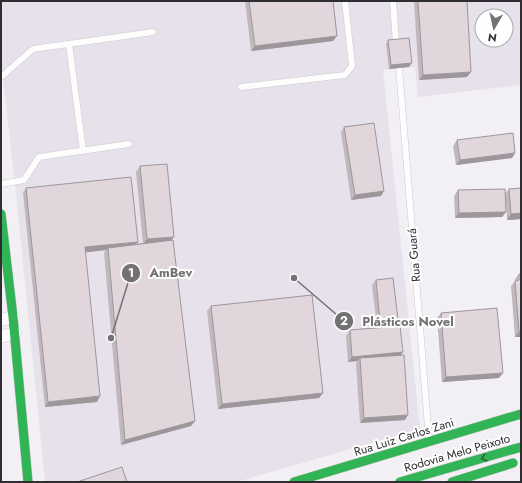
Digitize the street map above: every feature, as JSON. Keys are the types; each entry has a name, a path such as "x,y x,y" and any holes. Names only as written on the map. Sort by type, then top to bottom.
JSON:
{"street":[{"path":"1,214 5,285 13,316 15,333 28,482"},
{"path":"1,320 13,316"},
{"path":"1,337 15,333"},
{"name":"Rua Luiz Carlos Zani","path":"294,482 429,443 521,414"},
{"name":"Rodovia Melo Peixoto","path":"400,482 521,447"},
{"path":"452,482 521,461"}],"lane":[{"path":"241,87 345,75 352,66 346,1"},
{"path":"393,1 396,43"},
{"path":"1,77 33,48 153,32"},
{"path":"69,44 83,151"},
{"name":"Rua Guará","path":"399,68 429,443"},
{"path":"1,184 24,180 39,157 129,144"}],"shaded area":[{"path":"1,1 521,1 521,85 418,97 415,67 383,70 420,429 237,482 45,482 1,62"}],"building":[{"path":"249,1 333,1 337,36 255,46"},
{"path":"418,1 467,1 471,72 423,75"},
{"path":"409,38 412,63 391,65 388,40"},
{"path":"374,123 384,191 355,195 344,127"},
{"path":"513,133 515,153 460,160 457,140"},
{"path":"167,164 174,237 147,239 140,166"},
{"path":"131,177 138,242 85,247 100,396 48,402 26,188"},
{"path":"521,188 521,213 511,214 509,189"},
{"path":"505,189 506,212 459,213 458,190"},
{"path":"173,240 195,421 125,440 108,248"},
{"path":"519,274 521,274 521,332 519,332 515,281 519,280"},
{"path":"393,278 398,319 380,321 376,280"},
{"path":"312,295 323,393 222,404 211,306"},
{"path":"497,308 503,373 446,377 441,313"},
{"path":"400,326 403,352 352,357 350,330"},
{"path":"404,355 408,415 364,418 360,358"},
{"path":"122,467 127,482 77,482"}],"traffic: fast":[{"path":"1,214 13,317 28,482"},
{"path":"294,482 521,414"},
{"path":"400,482 521,447"},
{"path":"452,482 513,463"}],"place":[{"name":"Plásticos Novel","path":"294,278"},
{"name":"AmBev","path":"111,338"}]}
